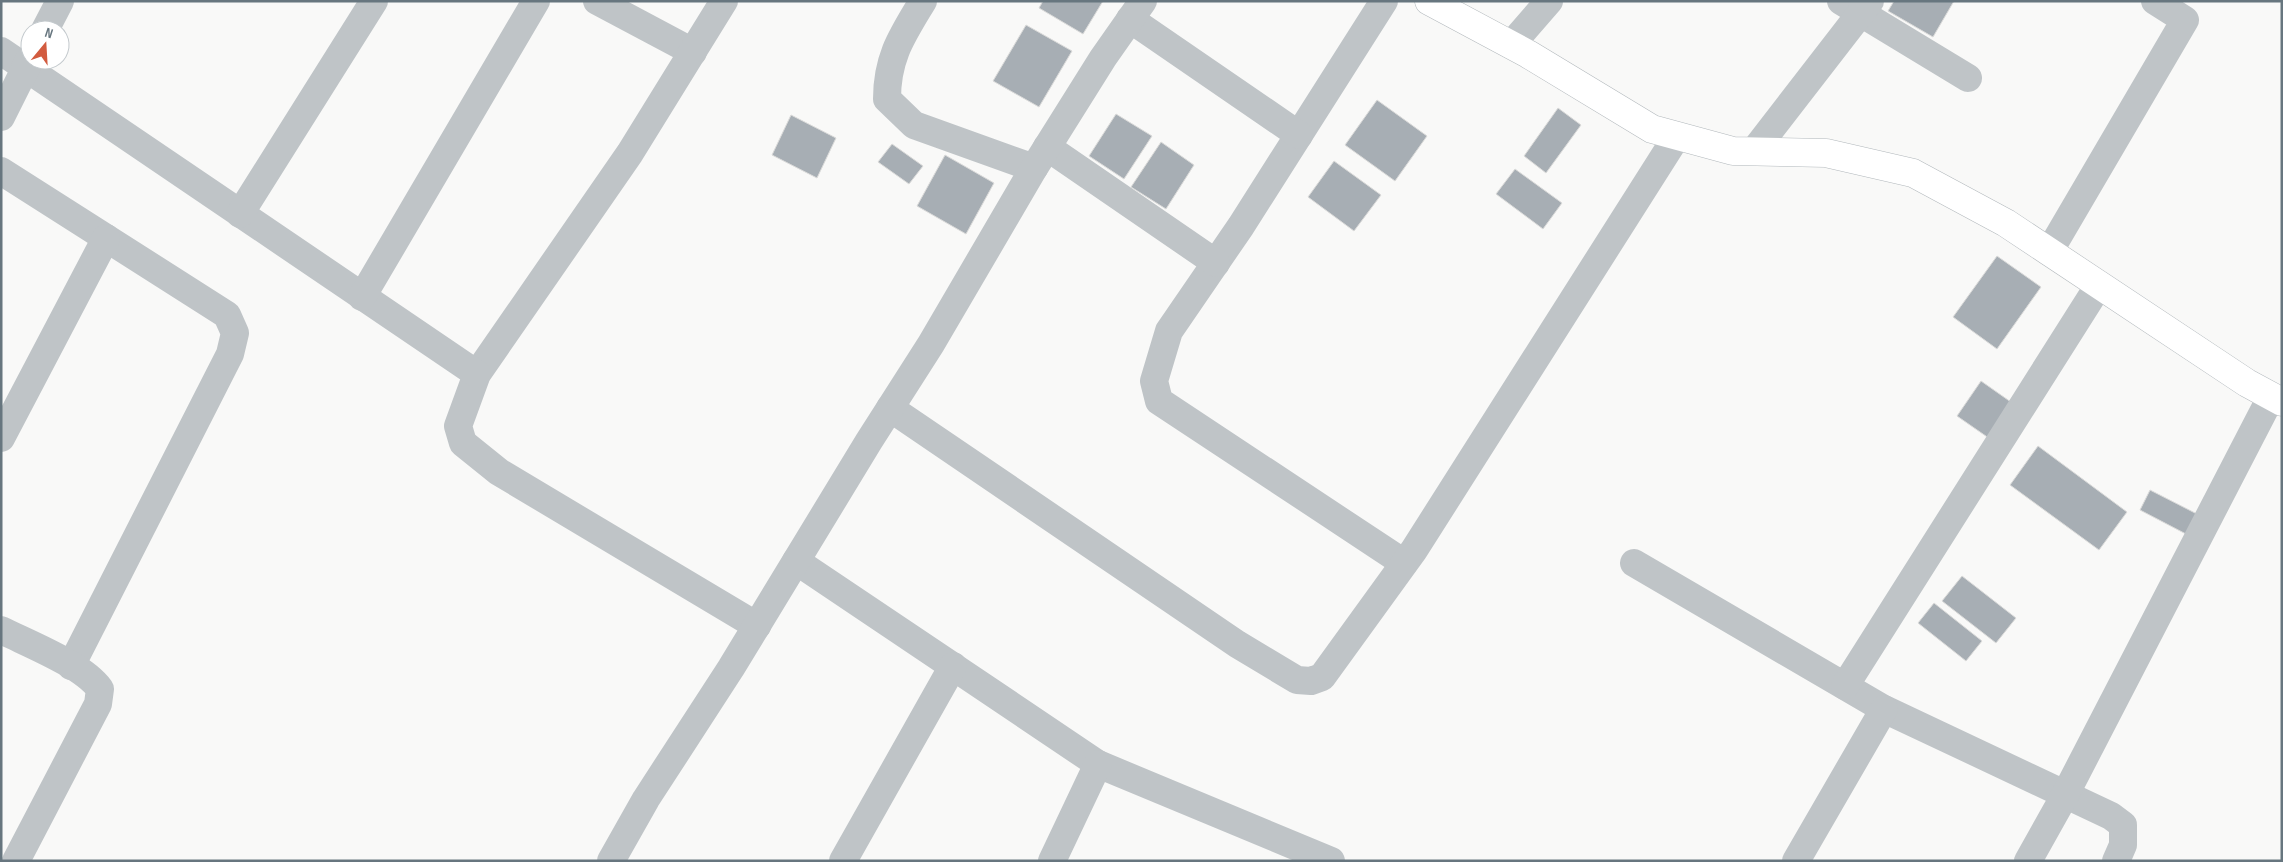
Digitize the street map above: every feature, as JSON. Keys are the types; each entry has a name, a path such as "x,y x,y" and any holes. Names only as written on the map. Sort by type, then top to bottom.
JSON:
{"street":[{"path":"50,20 60,1"},
{"path":"240,214 374,1"},
{"path":"362,297 536,1"},
{"path":"597,1 693,52"},
{"path":"724,1 630,153 477,374 458,426 463,444 499,472 757,626"},
{"path":"923,1 897,44 887,77 887,99 914,125 1041,157 1216,263"},
{"path":"1384,1 1216,263 1169,331 1154,381 1159,401 1404,563"},
{"path":"1430,1 1511,45 1652,129 1733,151 1826,153 1913,173 2006,222 2247,384 2276,400 2028,861"},
{"path":"1511,45 1550,1"},
{"path":"2049,252 2184,20 2155,1"},
{"path":"1754,151 1857,6 1968,78"},
{"path":"610,861 646,799 757,626 931,344 1041,157 1136,10 1299,135"},
{"path":"1,51 20,60"},
{"path":"1,117 24,70"},
{"path":"36,70 240,214 477,374"},
{"path":"890,408 1229,638 1297,680 1311,681 1322,677 1404,563 1677,136"},
{"path":"1,170 227,315 235,333 230,354 71,666"},
{"path":"1,438 106,238"},
{"path":"1845,686 2100,285"},
{"path":"796,561 1098,764 1331,861"},
{"path":"1634,563 1884,709 2111,816 2123,825 2123,845 2116,861"},
{"path":"1,630 71,666 93,680 100,689 98,704 16,861"},
{"path":"843,861 953,666"},
{"path":"1796,861 1884,709"},
{"path":"1052,861 1098,764"}],"building":[{"path":"1043,1 1103,1 1083,34 1039,8"},
{"path":"1894,1 1954,1 1933,37 1888,11"},
{"path":"1026,25 1072,51 1039,107 993,81"},
{"path":"1377,100 1427,136 1395,181 1345,145"},
{"path":"1558,108 1581,125 1546,173 1524,156"},
{"path":"1116,114 1152,136 1124,179 1089,156"},
{"path":"791,115 836,138 817,178 772,155"},
{"path":"1161,142 1194,165 1166,209 1131,187"},
{"path":"892,144 923,166 909,184 878,162"},
{"path":"945,155 994,183 966,234 917,206"},
{"path":"1334,161 1381,195 1354,231 1308,197"},
{"path":"1515,169 1562,203 1543,229 1496,194"},
{"path":"1997,256 2041,287 1997,349 1953,317"},
{"path":"1981,381 2018,407 1993,441 1957,416"},
{"path":"2038,446 2127,512 2099,550 2010,485"},
{"path":"2150,490 2197,514 2186,534 2140,510"},
{"path":"1962,576 2016,618 1996,643 1942,601"},
{"path":"1934,603 1982,641 1966,661 1918,623"}]}
